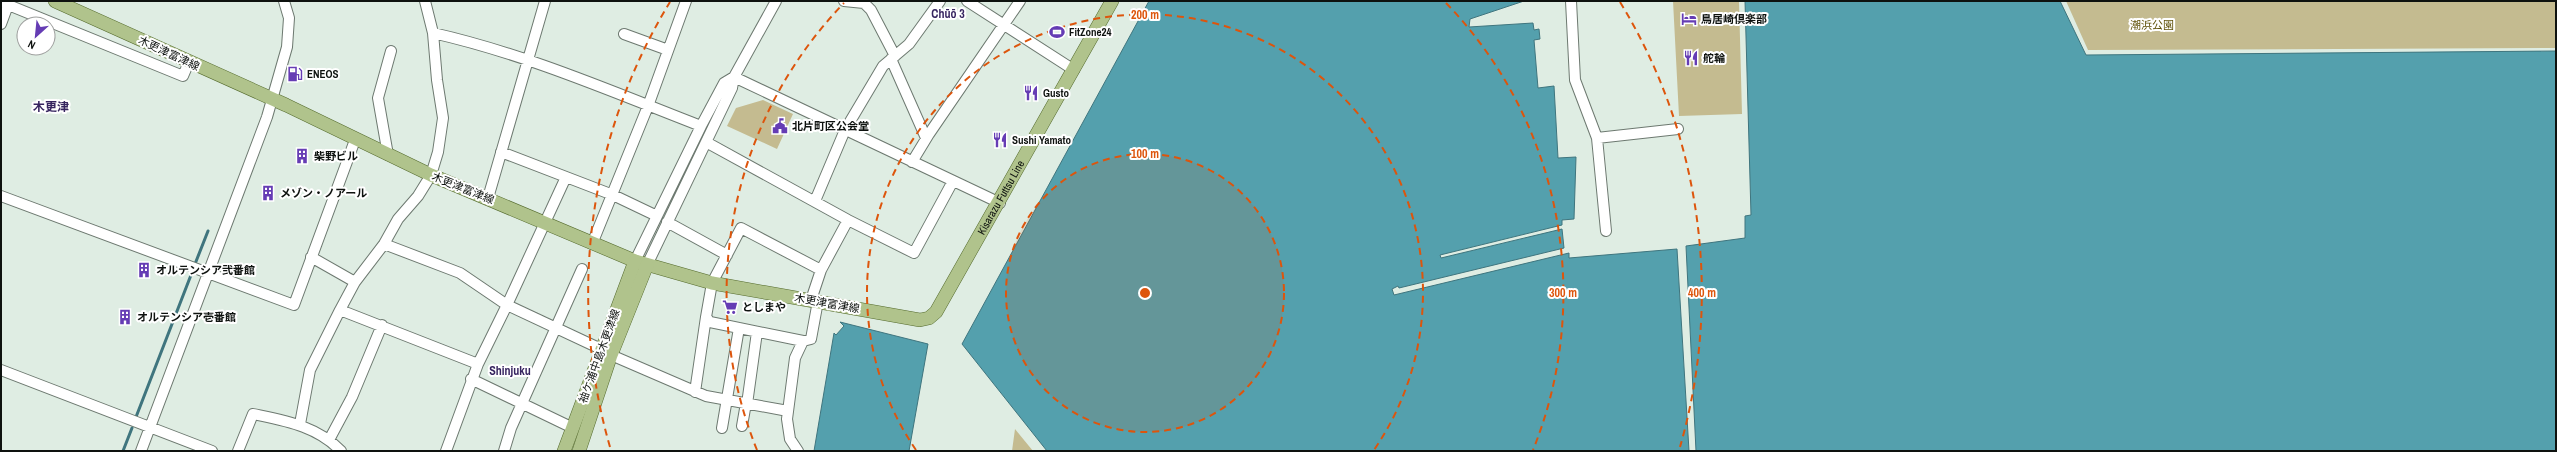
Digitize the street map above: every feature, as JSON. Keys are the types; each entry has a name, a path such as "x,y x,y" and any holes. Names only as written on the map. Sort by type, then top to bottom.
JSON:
{"main road":[{"name":"木更津富津線","path":"55,1 272,99 431,175 488,198 592,244 641,263 712,283 815,300"},
{"name":"Kisarazu Futtsu Line","path":"815,300 915,319 929,318 936,312 1000,203 1112,1"},
{"name":"袖ケ浦中島木更津線","path":"564,451 606,352 641,263"},
{"name":"袖ケ浦中島木更津線","path":"579,451 606,352"}],"street":[{"path":"141,451 209,275 272,99 287,48 289,18 284,1"},
{"path":"300,424 310,370 340,310 355,282 384,244 398,219 418,196 431,175 438,152 443,118 437,80 433,33 425,1"},
{"path":"488,198 545,1"},
{"path":"592,244 648,106 686,1"},
{"path":"641,263 667,222 732,88 734,77 776,1"},
{"path":"844,1 864,3 871,10 893,57 926,138"},
{"path":"815,201 845,130 882,66 909,44 940,1"},
{"path":"967,1 1003,26 1074,70"},
{"path":"912,162 926,138 1020,1"},
{"path":"1571,1 1574,80 1597,138 1606,231"},
{"path":"1,24 5,3 183,76 190,62"},
{"path":"433,33 482,44 529,59 701,126"},
{"path":"624,34 668,50"},
{"path":"388,155 378,98 391,51"},
{"path":"641,263 657,216 701,126 724,83 734,77"},
{"path":"734,77 1000,203"},
{"path":"1597,138 1678,129"},
{"path":"1,196 209,275 294,305 355,140"},
{"path":"706,142 848,220 914,253 953,181"},
{"path":"501,152 613,195 657,216"},
{"path":"446,451 471,379 566,177"},
{"path":"706,317 710,322 757,332 803,341 811,339 815,300 821,270 848,220"},
{"path":"667,222 726,254"},
{"path":"695,392 712,283 741,228 821,270"},
{"path":"384,244 460,273 507,305 695,392 746,404 788,411"},
{"path":"311,257 355,282"},
{"path":"504,451 522,403 582,269"},
{"path":"340,310 382,325 478,364"},
{"path":"329,440 352,397 382,325"},
{"path":"722,428 728,400 739,328"},
{"path":"742,426 757,332"},
{"path":"798,451 787,431 795,358 803,341"},
{"path":"1,370 212,451"},
{"path":"471,379 573,428"},
{"path":"238,451 252,414 300,424 329,440 341,451"}],"green space":[{"path":"1673,1 1739,1 1742,114 1679,116"},
{"name":"潮浜公園","path":"2066,1 2556,1 2556,48 2088,50"},
{"path":"763,100 793,114 777,149 727,126 736,108"},
{"path":"1015,429 1033,451 1012,451"}],"water":[{"path":"1149,1 1524,1 1470,19 1469,27 1533,23 1534,30 1539,29 1540,39 1534,40 1538,88 1554,86 1558,158 1576,157 1574,219 1562,220 1562,225 1440,255 1441,258 1562,229 1564,248 1399,288 1398,286 1392,289 1394,295 1569,253 1569,258 1677,249 1689,451 1047,451 962,344"},
{"path":"1745,1 2060,1 2086,55 2556,51 2556,451 1696,451 1686,246 1745,238 1745,216 1751,215"},
{"path":"840,322 928,344 909,451 814,451 834,333 836,335 844,326"}],"waterway":[{"path":"195,264 208,231"},
{"path":"136,417 191,275"},
{"path":"123,451 132,428"}],"place":[{"name":"鳥居崎倶楽部","path":"1689,19"},
{"name":"FitZone24","path":"1057,32"},
{"name":"舵輪","path":"1691,58"},
{"name":"ENEOS","path":"295,74"},
{"name":"Gusto","path":"1031,93"},
{"name":"北片町区公会堂","path":"780,126"},
{"name":"Sushi Yamato","path":"1000,140"},
{"name":"柴野ビル","path":"302,156"},
{"name":"メゾン・ノアール","path":"268,193"},
{"name":"オルテンシア弐番館","path":"144,270"},
{"name":"としまや","path":"730,307"},
{"name":"オルテンシア壱番館","path":"125,317"}],"district":[{"name":"Chūō 3","path":"948,14"},
{"name":"木更津","path":"51,107"},
{"name":"Shinjuku","path":"510,371"}]}
